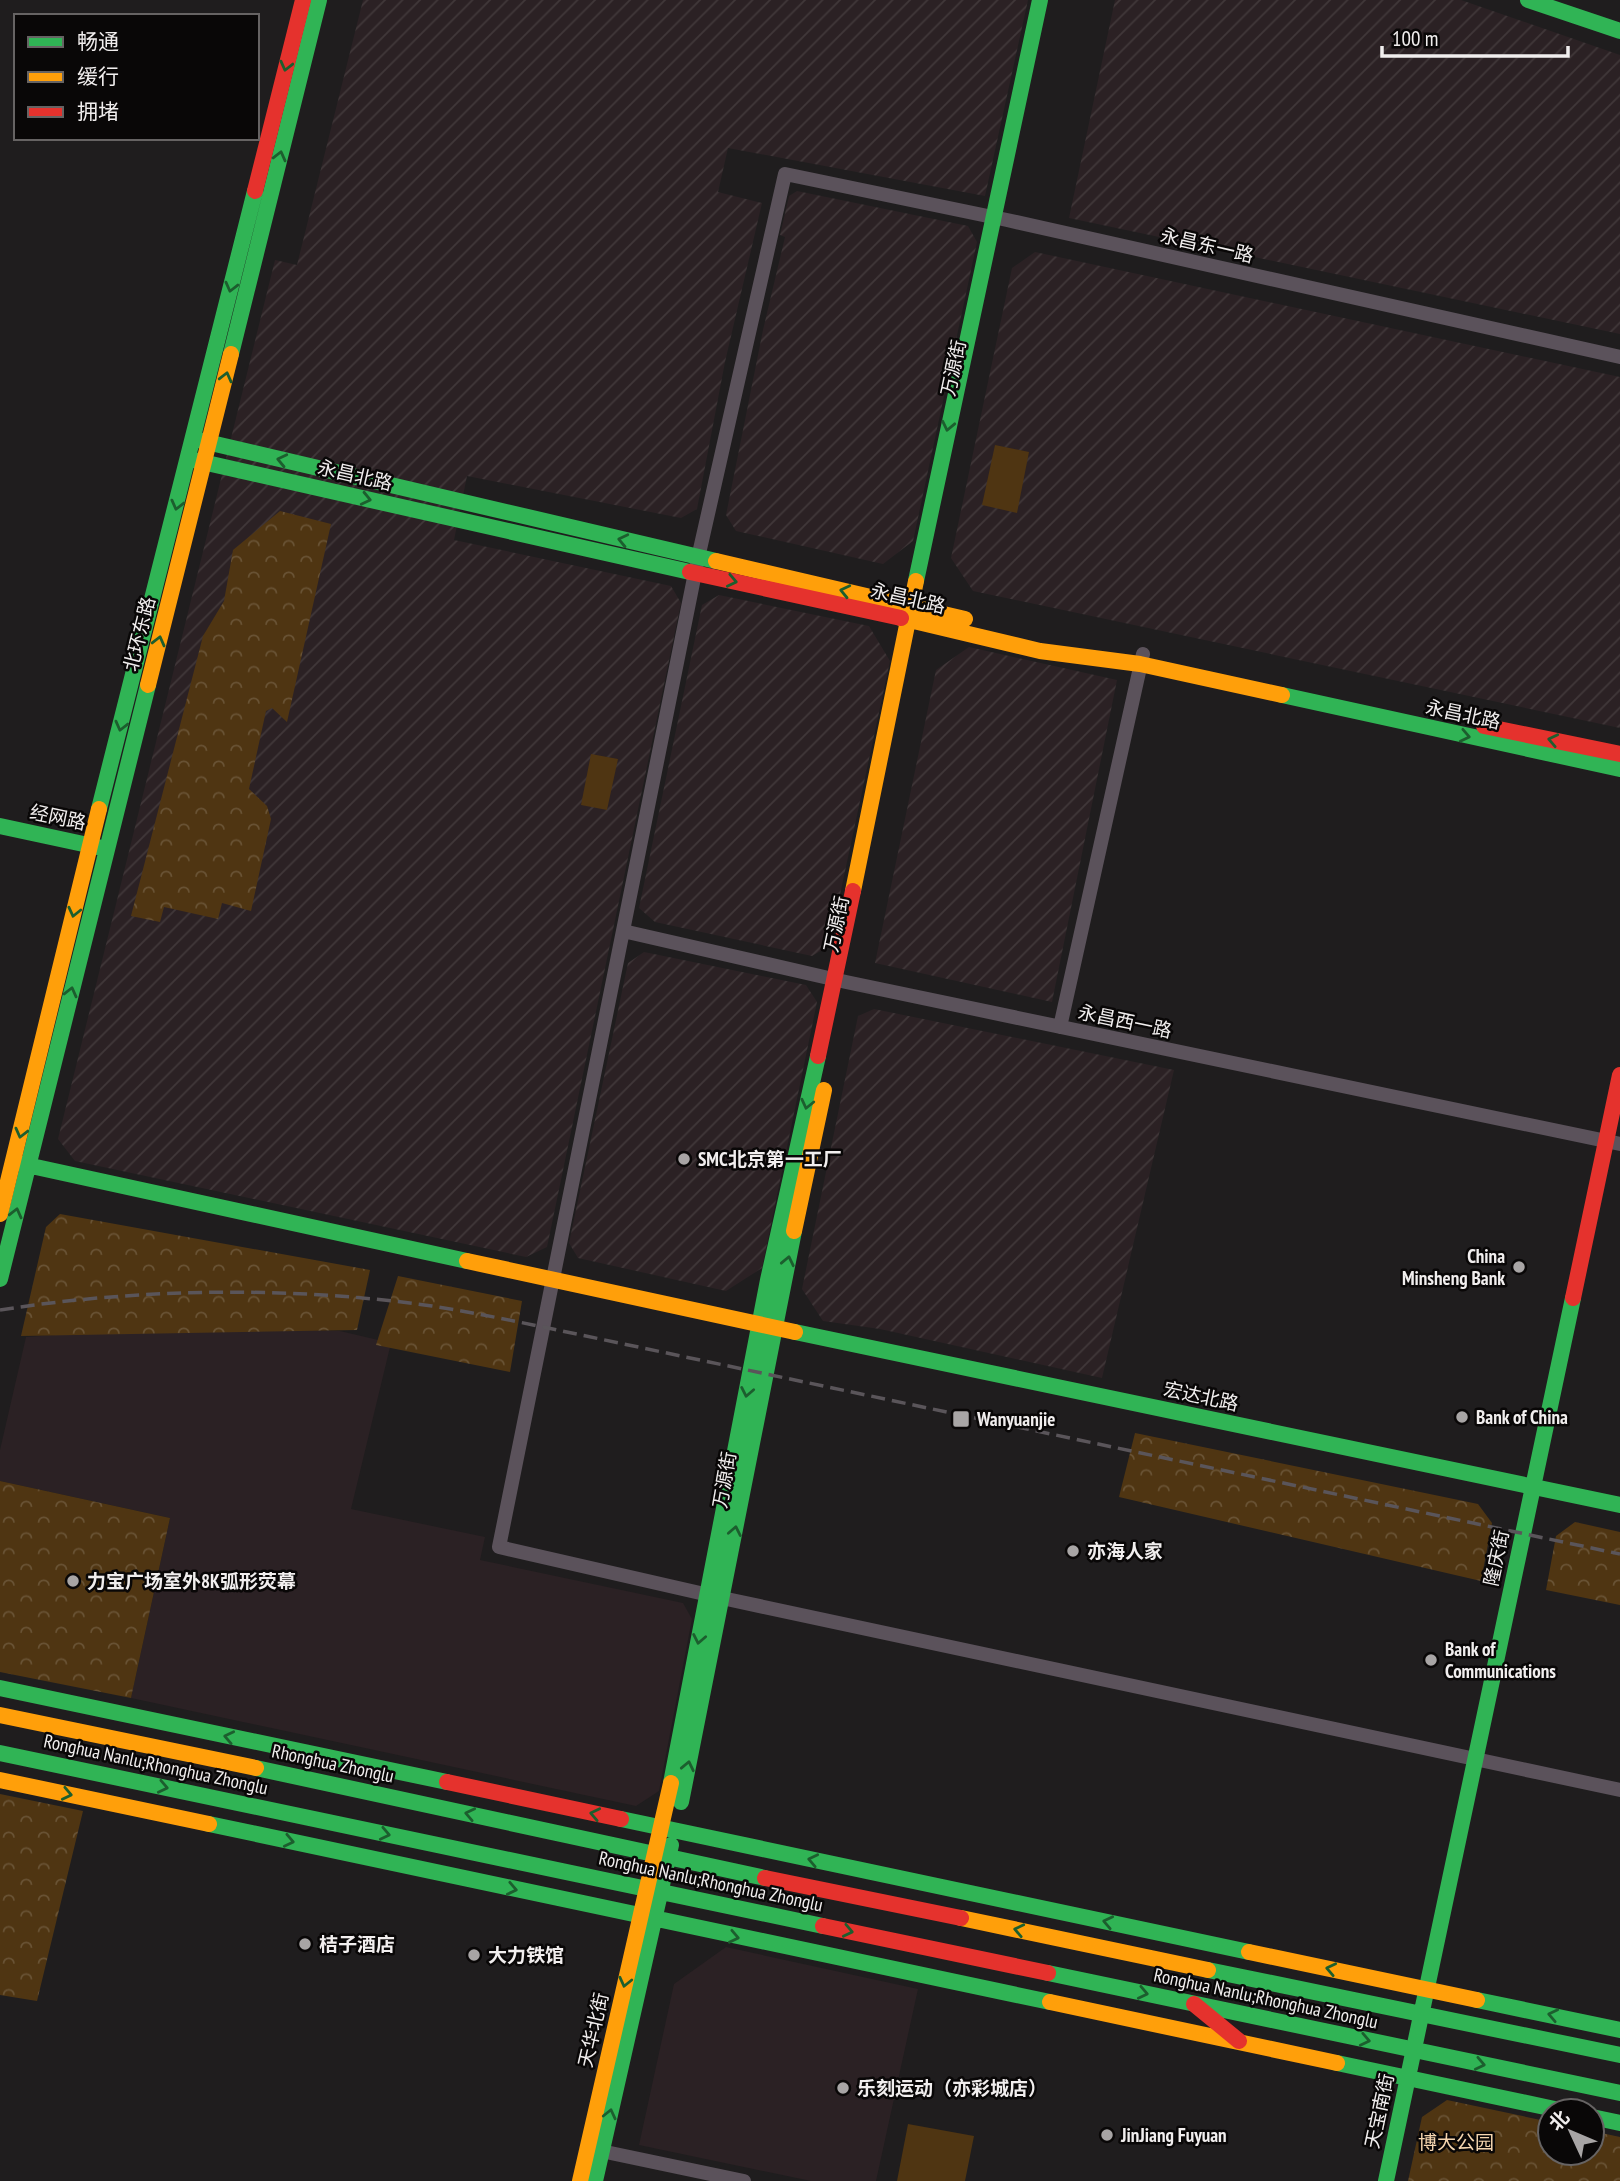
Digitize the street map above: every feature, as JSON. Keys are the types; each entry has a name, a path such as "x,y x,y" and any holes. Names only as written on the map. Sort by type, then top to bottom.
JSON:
{"street":[{"name":"北环东路","path":"202,441 303,0"},
{"name":"北环东路","path":"0,1279 20,1164 98,848 319,0"},
{"name":"万源街","path":"1000,219 1040,0"},
{"name":"万源街","path":"654,1891 715,1596 766,1326 915,614 1000,219 1053,0"},
{"path":"1528,0 1620,30"},
{"name":"永昌东一路","path":"696,566 785,174 1620,357"},
{"name":"永昌北路","path":"202,441 696,566"},
{"name":"永昌北路","path":"197,460 915,614 1040,651 1141,659 1620,754"},
{"path":"696,566 499,1547 715,1596 1620,1790"},
{"name":"永昌北路","path":"1141,659 1620,769"},
{"path":"1060,1027 1141,659"},
{"name":"经网路","path":"0,826 98,848"},
{"name":"永昌西一路","path":"623,931 840,981 1613,1143"},
{"name":"隆庆街","path":"1413,2050 1533,1486 1613,1143 1620,1075"},
{"name":"北环东路","path":"0,1214 20,1164"},
{"name":"宏达北路","path":"20,1164 766,1326 1620,1505"},
{"path":"0,1688 1620,2030"},
{"path":"92,1708 136,1741"},
{"name":"Rhonghua Zhonglu","path":"0,1715 136,1741 662,1856"},
{"name":"Ronghua Nanlu;Rhonghua Zhonglu","path":"0,1753 1620,2093"},
{"path":"0,1780 1536,2105"},
{"path":"432,1844 486,1883"},
{"name":"Ronghua Nanlu;Rhonghua Zhonglu","path":"662,1856 1620,2056"},
{"path":"849,1868 888,1903"},
{"name":"天华北街","path":"580,2181 654,1891"},
{"name":"天华北街","path":"595,2181 647,1918"},
{"path":"1194,2004 1242,2043"},
{"path":"1598,2025 1620,2042"},
{"name":"天宝南街","path":"1386,2181 1413,2050"},
{"path":"601,2151 744,2181"}],"shaded area":[{"path":"363,0 1028,0 985,196 728,148 718,192 762,203 725,362 697,509 681,518 467,476 454,540 671,586 681,603 547,1247 526,1257 75,1161 58,1139 275,260 297,265"},
{"path":"1115,0 1461,0 1620,55 1620,334 1069,218"},
{"path":"797,191 968,226 977,242 913,541 883,564 736,531 726,515 763,330 785,237 780,235 789,196"},
{"path":"1035,252 1620,377 1620,728 973,591 951,558 1012,268"},
{"path":"719,595 869,626 890,661 829,946 812,956 655,922 639,908 702,605"},
{"path":"969,647 1117,680 1052,1002 875,963 936,670"},
{"name":"SMC北京第一工厂","path":"644,952 806,985 817,1002 762,1268 726,1291 578,1258 569,1243 628,963"},
{"path":"874,1009 1174,1070 1102,1378 880,1329 823,1321 802,1289 858,1016"},
{"path":"170,1327 340,1331 391,1343 351,1509 485,1537 480,1560 683,1603 692,1619 659,1791 636,1806 131,1698 170,1518 0,1481 0,1450 26,1337"},
{"path":"726,1947 918,1989 876,2181 811,2181 639,2145 674,1984"}],"green space":[{"path":"995,445 1029,452 1017,513 982,505"},
{"path":"280,511 331,524 287,722 272,708 266,711 249,789 267,806 271,819 251,911 222,903 218,919 164,907 160,922 131,916 203,636 224,601 233,550"},
{"path":"591,754 618,759 607,810 581,805"},
{"path":"60,1214 370,1270 357,1330 21,1336 46,1227"},
{"path":"398,1276 522,1301 510,1372 376,1345"},
{"path":"1135,1433 1478,1504 1492,1523 1481,1581 1119,1497"},
{"path":"0,1481 170,1518 131,1698 0,1672"},
{"path":"1575,1522 1620,1532 1620,1605 1546,1590 1556,1536"},
{"path":"0,1794 83,1811 37,2001 0,1995"},
{"name":"博大公园","path":"1447,2100 1536,2119 1536,2167 1606,2167 1606,2134 1620,2137 1620,2181 1408,2181 1422,2117"},
{"path":"908,2124 974,2136 965,2181 897,2181"}],"railway":[{"path":"0,1310 107,1297 216,1292 325,1295 432,1306 548,1328 1620,1554"}],"traffic: fast":[{"path":"231,354 319,0"},
{"path":"916,581 1040,0"},
{"path":"1528,0 1620,31"},
{"path":"99,809 255,191"},
{"path":"194,439 716,561"},
{"path":"189,459 690,572"},
{"path":"0,1279 148,685"},
{"path":"1282,695 1620,769"},
{"path":"0,826 102,848"},
{"path":"671,1783 768,1280 818,1056"},
{"path":"13,1162 467,1261"},
{"path":"681,1802 794,1231"},
{"path":"1386,2181 1573,1298"},
{"path":"795,1332 1620,1505"},
{"path":"0,1688 447,1782"},
{"path":"0,1753 823,1926"},
{"path":"256,1768 765,1878"},
{"path":"621,1819 1249,1952"},
{"path":"209,1824 1050,2002"},
{"path":"595,2181 671,1845"},
{"path":"1208,1970 1620,2055"},
{"path":"1048,1973 1620,2093"},
{"path":"1477,2000 1620,2030"},
{"path":"1337,2063 1536,2105"},
{"path":"1606,2120 1620,2123"}],"traffic: slow":[{"path":"148,685 231,354"},
{"path":"716,561 965,619"},
{"path":"853,891 916,581"},
{"path":"901,618 1040,651 1140,664 1282,695"},
{"path":"0,1214 99,809"},
{"path":"794,1231 824,1090"},
{"path":"467,1261 795,1332"},
{"path":"0,1715 256,1768"},
{"path":"0,1780 209,1824"},
{"path":"580,2181 671,1783"},
{"path":"961,1918 1208,1970"},
{"path":"1249,1952 1477,2000"},
{"path":"1050,2002 1337,2063"}],"traffic: jam":[{"path":"255,191 303,0"},
{"path":"690,572 901,618"},
{"path":"1484,726 1620,754"},
{"path":"818,1056 853,891"},
{"path":"1573,1298 1620,1075"},
{"path":"447,1782 621,1819"},
{"path":"765,1878 961,1918"},
{"path":"823,1926 1048,1973"},
{"path":"1194,2004 1239,2041"}],"place":[{"name":"SMC北京第一工厂","path":"684,1159"},
{"name":"China Minsheng Bank","path":"1519,1267"},
{"name":"Bank of China","path":"1462,1417"},
{"name":"Wanyuanjie","path":"961,1419"},
{"name":"亦海人家","path":"1073,1551"},
{"name":"力宝广场室外8K弧形荧幕","path":"73,1581"},
{"name":"Bank of Communications","path":"1431,1660"},
{"name":"桔子酒店","path":"305,1944"},
{"name":"大力铁馆","path":"474,1955"},
{"name":"乐刻运动（亦彩城店）","path":"843,2088"},
{"name":"JinJiang Fuyuan","path":"1107,2135"}]}
